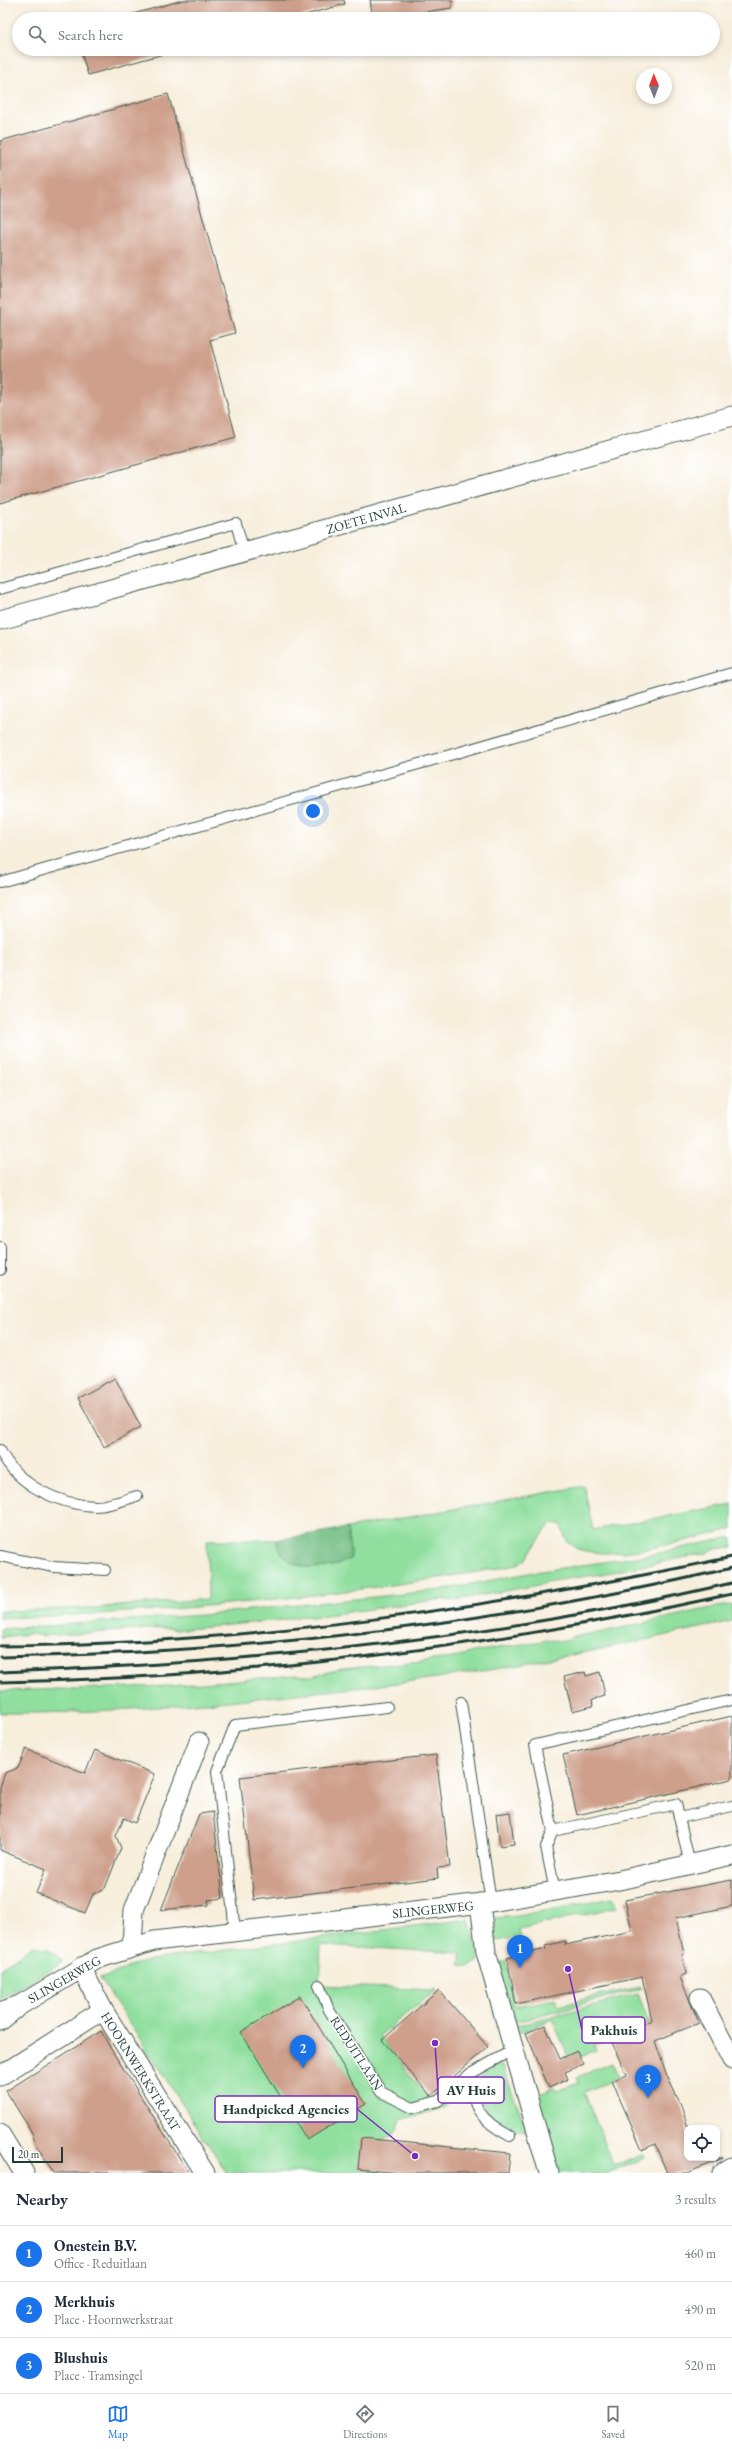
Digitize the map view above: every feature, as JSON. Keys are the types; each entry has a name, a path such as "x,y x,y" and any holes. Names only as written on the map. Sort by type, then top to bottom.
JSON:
{"street":[{"name":"ZOETE INVAL","path":"0,620 732,416"},
{"path":"132,1946 134,1910 199,1742"},
{"name":"SLINGERWEG","path":"0,2021 20,2005 81,1967 108,1954 132,1946 165,1939 485,1902 620,1880 732,1855"},
{"path":"485,1902 486,1952 549,2173"},
{"name":"HOORNWERKSTRAAT","path":"81,1967 103,2010 205,2173"},
{"path":"700,1998 732,2060"},
{"name":"SLINGERWEG","path":"0,2012 20,2005"},
{"path":"0,2076 103,2010"},
{"path":"0,2134 24,2173"},
{"path":"722,2173 732,2167"}],"lane":[{"path":"0,589 236,523 244,552"},
{"path":"0,882 441,758 732,673"},
{"path":"0,1247 0,1270"},
{"path":"0,1450 11,1469 24,1480 43,1491 68,1502 97,1506 137,1496"},
{"path":"0,1556 54,1567 105,1570"},
{"path":"555,1891 546,1847 553,1831 535,1745 732,1700"},
{"path":"461,1702 485,1902"},
{"path":"235,1931 217,1771 235,1725 387,1707"},
{"path":"553,1831 676,1804 690,1865"},
{"path":"679,1818 732,1806"},
{"name":"REDUITLAAN","path":"319,1985 330,2010 381,2092 413,2108 438,2101 470,2074 513,2050"},
{"path":"470,2074 471,2091 482,2117 492,2127 510,2136"}],"green space":[{"path":"584,1486 593,1530 732,1504 732,1529 673,1544 624,1552 602,1553 584,1551 570,1544 565,1538 561,1525 553,1523 548,1527 525,1560 518,1565 454,1576 325,1594 260,1601 130,1612 0,1618 0,1611 94,1608 208,1599 207,1540 276,1540 283,1555 290,1561 307,1567 326,1567 344,1562 351,1558 347,1528"},
{"path":"347,1528 351,1558 344,1562 326,1567 307,1567 290,1561 283,1555 276,1540"},
{"path":"732,1537 732,1548 712,1549 707,1553 602,1574 545,1582 544,1584 450,1601 443,1599 312,1617 302,1616 282,1620 177,1630 167,1628 42,1636 31,1634 0,1637 0,1629 202,1615 440,1590 534,1572 644,1556"},
{"path":"732,1605 732,1621 596,1650 513,1666 438,1678 186,1705 93,1711 0,1713 0,1691 169,1686 295,1675 310,1676 342,1669 453,1658 473,1652 548,1640 566,1641 573,1636 589,1635 715,1607"},
{"path":"613,1898 617,1907 518,1929 520,1937 496,1941 495,1918 517,1916"},
{"path":"469,1919 479,1954 478,1962 469,1966 459,1965 462,1953 321,1945 319,1985 436,1990 379,2036 430,2100 448,2085 455,2094 443,2108 401,2120 398,2128 392,2134 378,2141 376,2171 380,2173 227,2173 100,1978 150,1960"},
{"path":"34,1946 49,1949 63,1962 0,1999 0,1968"},
{"path":"497,1962 506,1962 514,2007 556,1999 557,2005 640,1987 641,1989 513,2022"},
{"path":"638,1994 649,2022 594,2045 596,2050 570,2060 552,2019 515,2034 513,2026"},
{"path":"613,2063 618,2078 584,2092 614,2166 643,2153 645,2157 608,2173 554,2173 533,2098 553,2088 557,2091 579,2083 577,2077"},
{"path":"494,2065 502,2066 528,2132 512,2130 497,2122 482,2103 479,2090 480,2080 482,2076"}],"building":[{"path":"183,0 344,0 345,4 316,12 141,12"},
{"path":"370,0 452,0 452,8 423,12 372,12"},
{"path":"82,56 156,56 88,75"},
{"path":"168,94 235,333 210,340 236,437 0,503 0,141"},
{"path":"115,1378 141,1427 104,1447 78,1398"},
{"path":"585,1672 586,1676 600,1672 605,1696 592,1700 593,1706 572,1711 564,1677"},
{"path":"732,1716 732,1779 577,1815 563,1755"},
{"path":"26,1749 85,1773 95,1750 155,1774 135,1823 124,1818 116,1836 121,1848 105,1888 93,1894 85,1913 36,1893 46,1869 0,1850 0,1787 5,1773 18,1768"},
{"path":"436,1755 450,1867 437,1868 438,1878 254,1900 240,1777"},
{"path":"213,1812 223,1898 208,1900 209,1905 161,1910 199,1814"},
{"path":"510,1812 514,1844 500,1846 496,1814"},
{"path":"732,1880 732,1906 676,1918 684,1954 682,1955 686,1974 680,1977 699,2023 655,2041 667,2076 681,2105 687,2124 684,2125 684,2161 716,2161 687,2173 667,2173 655,2144 642,2150 612,2081 626,2075 610,2038 652,2020 642,1977 516,2004 507,1958 546,1949 545,1946 565,1941 565,1945 632,1931 625,1900"},
{"path":"439,1990 488,2047 431,2096 382,2040"},
{"path":"300,1996 366,2104 307,2140 241,2032"},
{"path":"545,2025 560,2059 577,2051 583,2064 565,2072 568,2079 549,2088 526,2033"},
{"path":"101,2031 189,2173 54,2173 38,2148 32,2137 34,2136 6,2091"},
{"path":"361,2138 510,2153 508,2173 398,2173 358,2169"}],"railway":[{"path":"0,1646 92,1644 184,1638 368,1620 551,1592 732,1557"},
{"path":"0,1657 184,1649 276,1642 368,1632 460,1620 551,1605 642,1588 732,1568"},
{"path":"0,1672 184,1663 368,1646 460,1634 551,1619 642,1603 732,1583"},
{"path":"0,1682 184,1674 368,1656 551,1630 732,1594"}],"place":[{"name":"Onestein B.V.","path":"520,1968"},
{"name":"Pakhuis","path":"568,1969"},
{"name":"AV Huis","path":"435,2043"},
{"name":"Merkhuis","path":"303,2068"},
{"name":"Blushuis","path":"648,2098"},
{"name":"Handpicked Agencies","path":"415,2156"}]}
